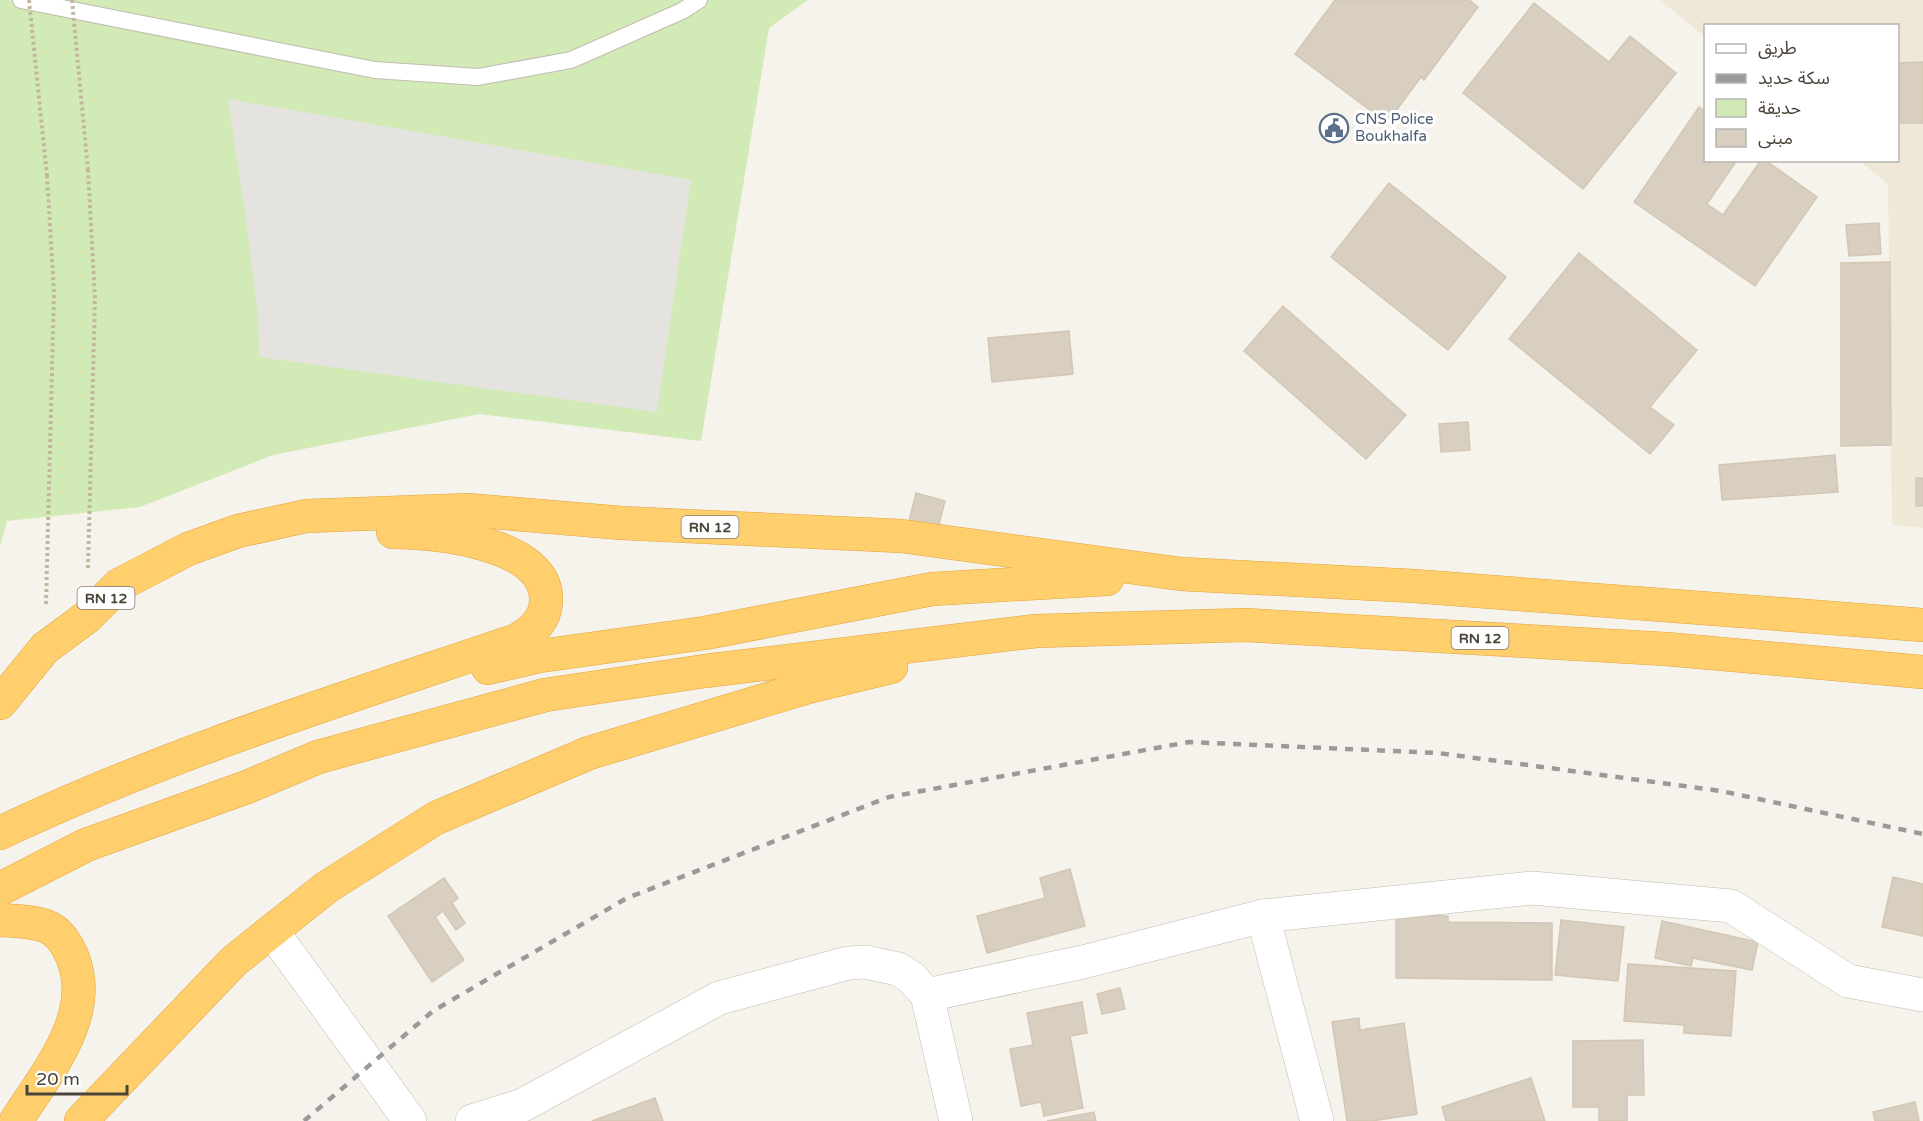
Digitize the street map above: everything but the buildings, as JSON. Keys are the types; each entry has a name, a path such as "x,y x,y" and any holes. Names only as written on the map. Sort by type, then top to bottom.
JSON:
{"highway":[{"name":"RN 12","path":"0,703 45,648 87,617 119,585 188,549 238,531 306,516 468,510 622,523 901,536 1181,574 1413,586 1923,625"},
{"path":"0,833 54,808 151,769 311,710 526,636 540,621 544,612 546,592 538,573 524,560 477,543 426,532 238,531"},
{"path":"311,710 540,656 705,633 932,589 1181,574"},
{"name":"RN 12","path":"1036,631 1245,626 1666,649 1923,672"},
{"path":"0,889 86,845 247,787 318,757 545,695 705,671 1036,631"},
{"path":"81,1121 234,961 327,887 436,818 589,753 808,687 1036,631"},
{"path":"0,920 32,923 53,930 68,946 79,972 78,1005 67,1039 16,1121"}],"street":[{"path":"927,995 1083,962 1263,916 1532,888 1731,906 1848,981 1923,995"},
{"path":"1263,916 1317,1121"},
{"path":"272,931 410,1121"},
{"path":"472,1121 523,1105 719,998 848,963 865,962 898,969 912,978 927,995 956,1121"}],"lane":[{"path":"21,0 375,70 478,77 571,60 682,11 699,0"}],"path":[{"path":"29,0 47,176 54,293 45,648"},
{"path":"72,0 88,170 95,299 87,617"}],"shaded area":[{"path":"1660,0 1923,0 1923,528 1892,525 1888,184 1860,162 1899,162 1899,24 1704,24 1704,36"},
{"path":"228,99 691,180 657,412 259,357 258,316"}],"green space":[{"path":"0,0 808,0 769,28 701,441 479,414 273,455 140,507 7,521 0,546"}],"railway":[{"path":"304,1121 433,1011 627,898 889,797 1189,742 1438,753 1721,791 1923,834"}],"place":[{"name":"CNS Police Boukhalfa","path":"1334,128"}]}
